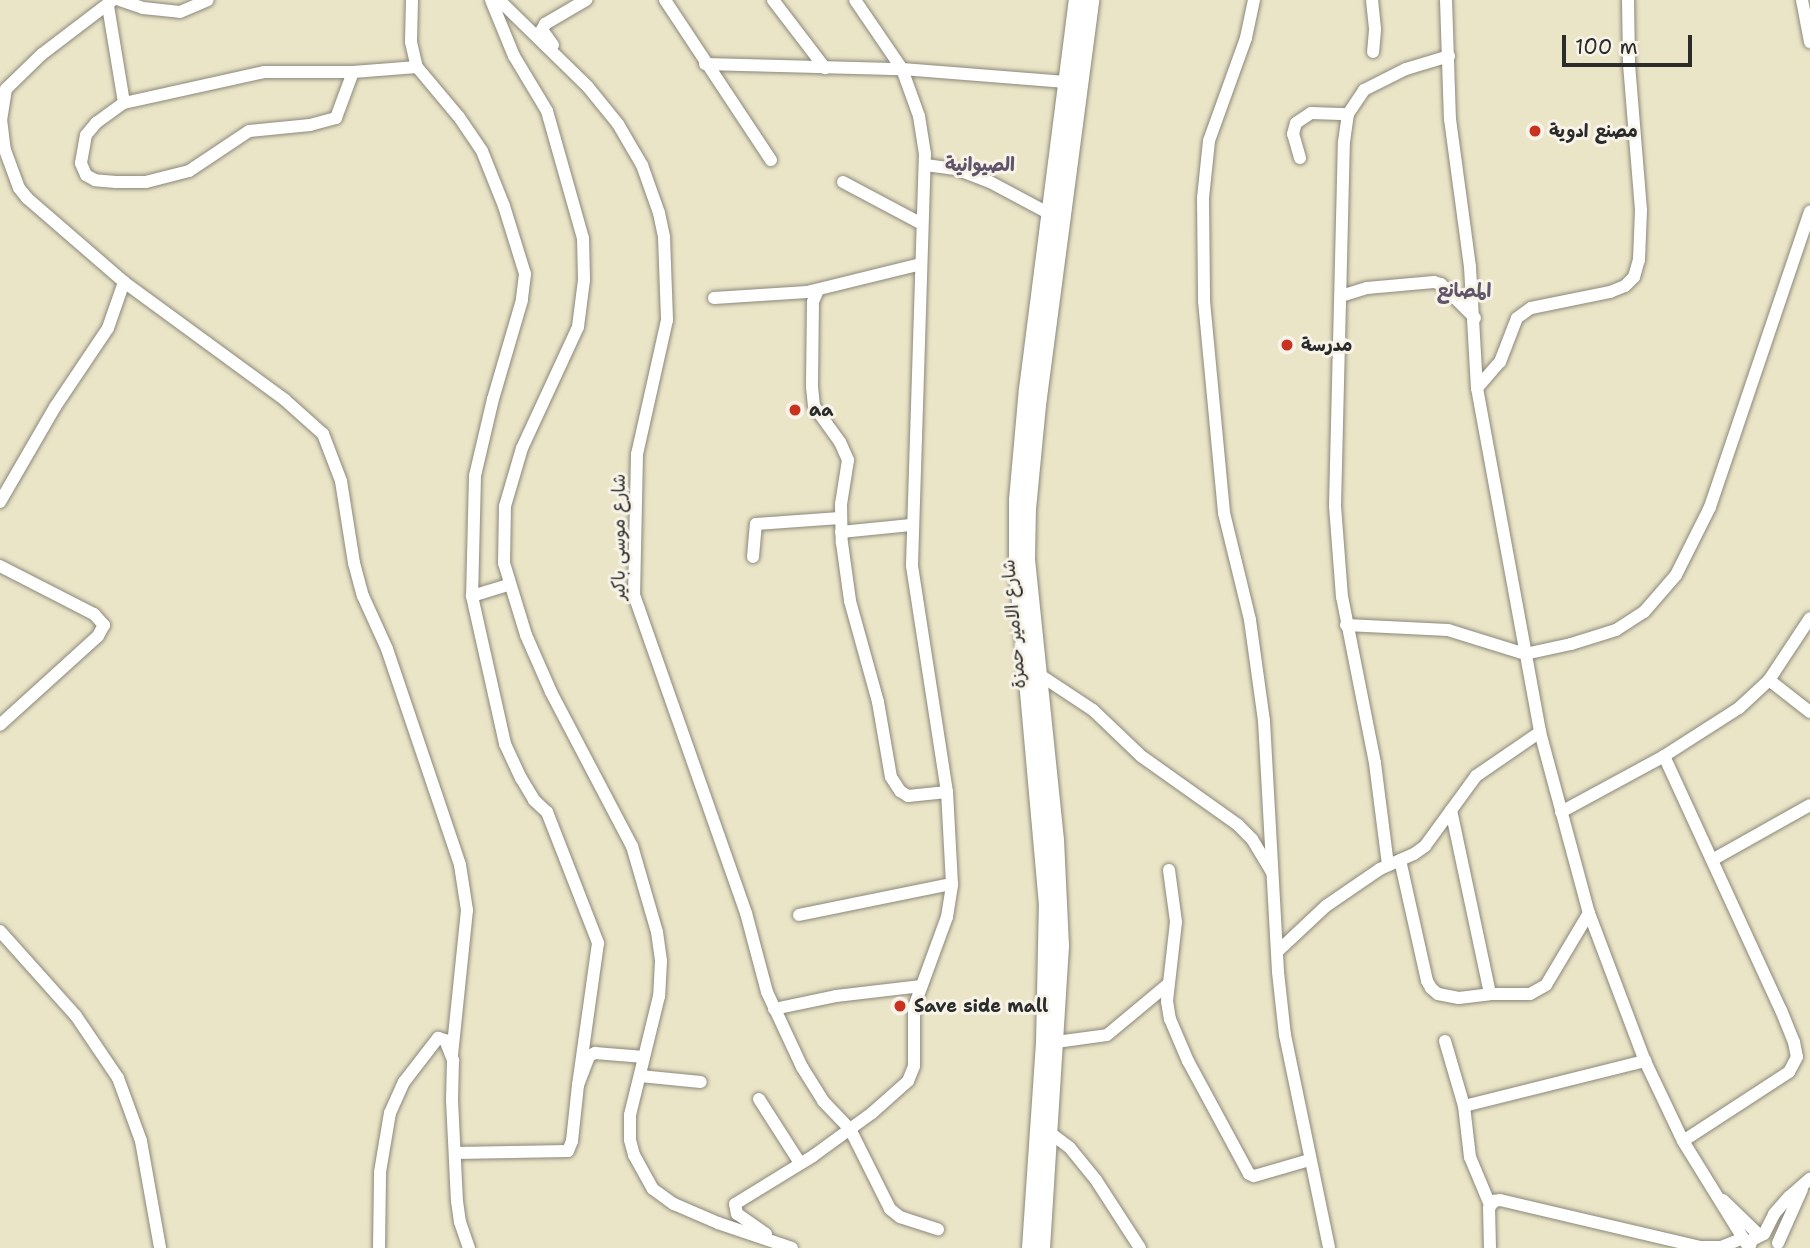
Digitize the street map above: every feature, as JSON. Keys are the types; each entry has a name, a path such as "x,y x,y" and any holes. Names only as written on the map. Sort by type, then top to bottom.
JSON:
{"main road":[{"name":"شارع الامير حمزة","path":"1030,1248 1038,1213 1049,1132 1056,1042 1060,908 1017,572 1017,500 1027,389 1069,82 1077,0"},
{"name":"شارع الامير حمزة","path":"1042,1248 1038,1213 1046,868 1037,673 1027,559 1031,465 1091,0"}],"street":[{"path":"208,0 180,12 142,4 114,2 42,54 6,89 2,108 2,136 13,175 27,198 124,282 285,400 323,434 341,481 354,563 363,596 387,649 460,865 467,909 452,1054 460,1222 469,1248"},
{"path":"412,0 411,42 417,67 459,117 482,151 504,206 525,274 522,300 493,399 475,475 472,596 505,744 534,800 547,812 596,934 596,953 572,1141 568,1151 455,1153"},
{"path":"491,0 514,56 547,111 578,217 584,262 578,327 530,426 505,506 502,532 508,585 551,692 632,846 646,885 660,942 661,982 630,1115 630,1140 634,1155 653,1189 674,1203 718,1223 792,1248"},
{"name":"شارع موسى باكير","path":"499,0 566,66 618,124 642,166 659,213 664,237 667,320 637,454 634,595 737,887 774,1009 813,1086 850,1129 890,1209 900,1217 938,1229"},
{"path":"566,66 542,27 586,0"},
{"path":"665,0 771,160"},
{"path":"773,0 825,68"},
{"path":"777,1242 737,1213 735,1204 850,1129 890,1098 912,1074 915,1066 914,1007 947,917 952,884 947,792 912,565 920,264 926,165 919,116 902,69 855,0"},
{"path":"1254,0 1246,38 1209,141 1203,198 1203,291 1224,513 1250,620 1263,709 1278,951 1292,1078 1329,1248"},
{"path":"1372,0 1375,30 1373,52"},
{"path":"1446,0 1450,119 1475,318 1477,388 1540,732 1589,913 1645,1061 1683,1141 1747,1244"},
{"path":"1477,388 1500,362 1517,318 1531,308 1610,292 1625,286 1633,277 1639,260 1640,210 1629,64 1628,0"},
{"path":"1802,0 1810,41"},
{"path":"114,2 124,103"},
{"path":"1449,56 1377,81 1364,90 1348,114 1344,142 1335,506 1346,625 1394,862 1427,981 1432,988 1438,994 1459,998 1490,994 1530,994 1546,985 1589,913"},
{"path":"705,64 902,69 1069,82"},
{"path":"353,72 337,118 249,131 189,171 146,182 95,180 86,175 81,163 86,135 96,123 124,103 264,72 353,72 417,67"},
{"path":"1300,158 1293,134 1296,123 1311,113 1348,114"},
{"path":"926,165 956,169 1050,214"},
{"path":"843,182 922,224"},
{"path":"1346,625 1448,630 1525,654 1571,644 1630,623 1662,596 1676,575 1710,507 1770,323 1807,237 1810,211"},
{"path":"714,298 818,290 920,264"},
{"path":"0,502 55,407 108,328 124,282"},
{"path":"1341,296 1367,288 1434,282 1441,284 1475,318"},
{"path":"818,290 813,302 811,387 814,407 847,456 840,519 850,601 878,702 893,781 900,791 908,796 947,792"},
{"path":"753,557 755,524 840,519"},
{"path":"841,533 911,525"},
{"path":"0,566 100,617 104,625 98,636 0,725"},
{"path":"472,596 508,585"},
{"path":"1561,812 1664,756 1731,713 1769,680 1810,618"},
{"path":"1037,673 1093,710 1141,756 1238,825 1252,839 1272,873"},
{"path":"1769,680 1810,712"},
{"path":"1278,951 1326,906 1394,862 1425,846 1476,776 1540,732"},
{"path":"1664,756 1790,1031 1797,1057 1789,1072 1683,1141"},
{"path":"1712,860 1810,805"},
{"path":"1451,810 1490,994"},
{"path":"1169,870 1176,922 1167,985 1170,1019 1176,1034 1249,1174 1259,1175 1309,1160"},
{"path":"799,915 952,884"},
{"path":"0,931 76,1016 118,1078 143,1150 160,1248"},
{"path":"1056,1042 1107,1035 1167,985"},
{"path":"774,1009 836,996 922,986"},
{"path":"379,1248 380,1172 392,1106 404,1082 437,1038 445,1040 452,1054"},
{"path":"1445,1041 1464,1107 1470,1157 1490,1205 1490,1248"},
{"path":"578,1085 591,1054 644,1057"},
{"path":"1464,1107 1645,1061"},
{"path":"640,1076 701,1083"},
{"path":"759,1099 800,1163"},
{"path":"1049,1132 1070,1148 1096,1180 1140,1248"},
{"path":"1718,1195 1761,1235 1779,1245 1807,1182"},
{"path":"1490,1205 1500,1200 1535,1206 1700,1247 1721,1247 1747,1244 1761,1235 1774,1214 1807,1182"}],"place":[{"name":"مصنع ادوية","path":"1535,131"},
{"name":"مدرسة","path":"1287,345"},
{"name":"aa","path":"795,410"},
{"name":"Save side mall","path":"900,1006"}],"district":[{"name":"الصيوانية","path":"980,165"},
{"name":"المصانع","path":"1464,291"}]}
